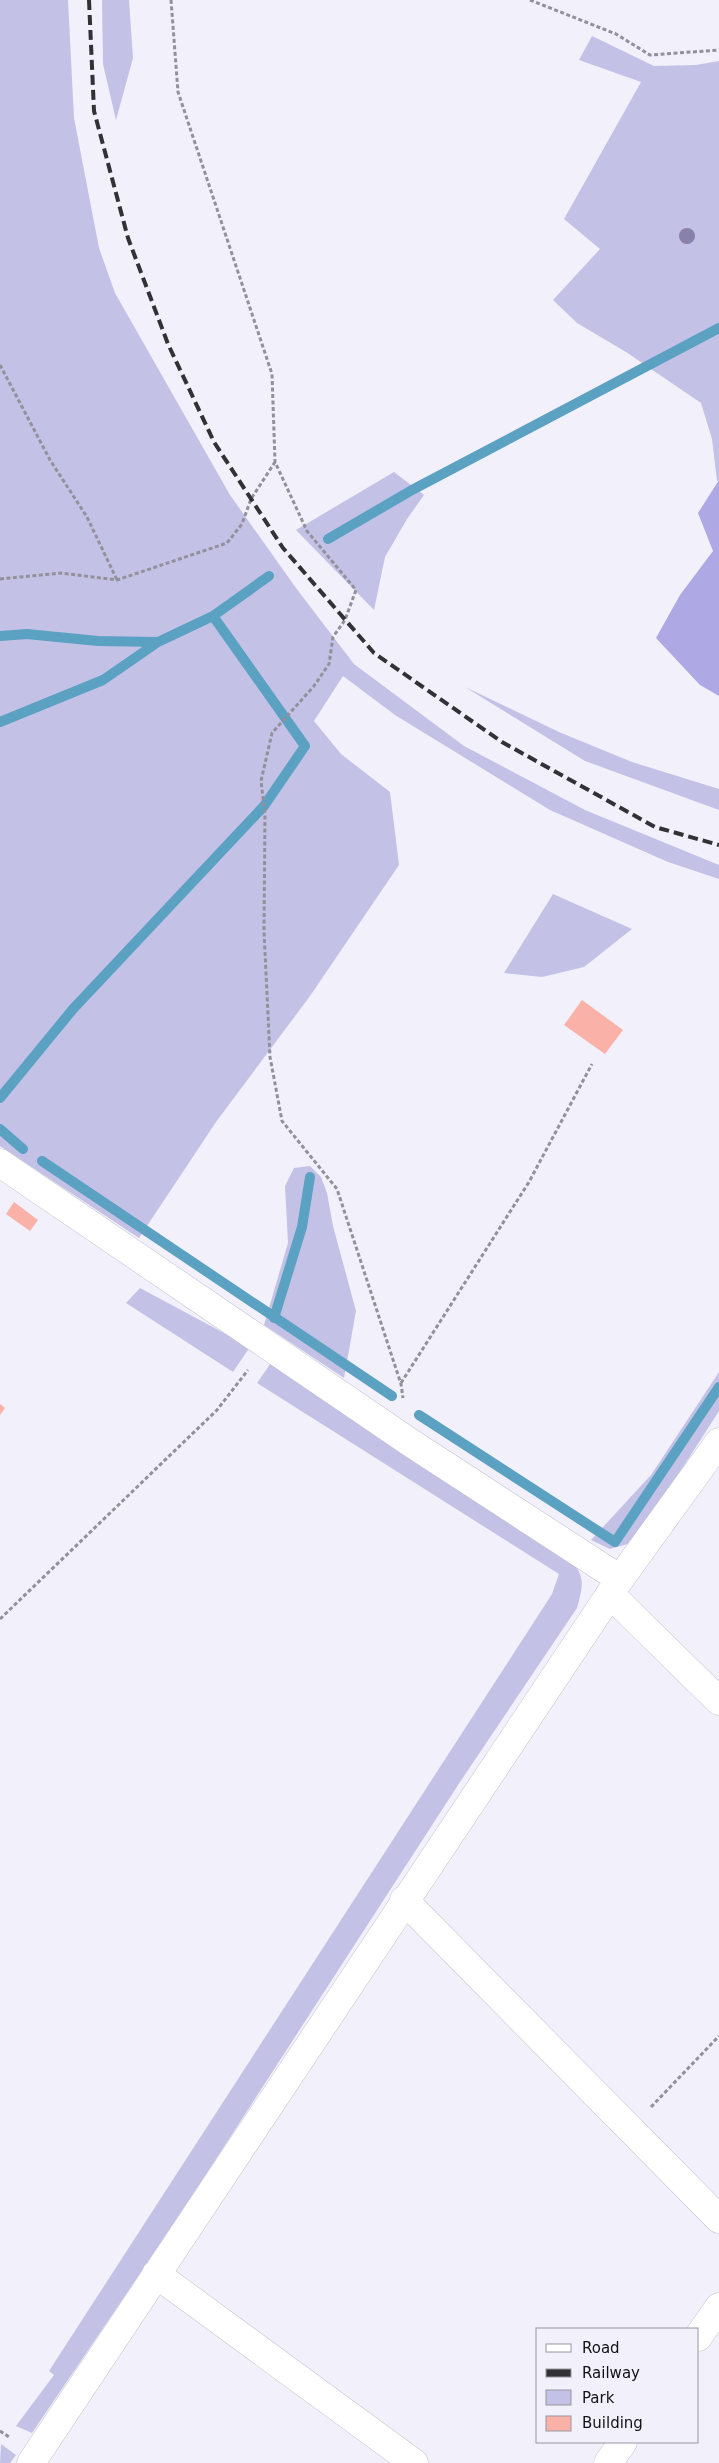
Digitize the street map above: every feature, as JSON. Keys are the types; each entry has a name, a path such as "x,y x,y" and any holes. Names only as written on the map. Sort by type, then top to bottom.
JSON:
{"street":[{"path":"0,1164 411,1443 615,1586 719,1700"},
{"path":"31,2463 404,1900 615,1586 719,1442"},
{"path":"404,1900 719,2219"},
{"path":"156,2274 414,2463"},
{"path":"699,2336 719,2307"},
{"path":"608,2463 622,2443"}],"path":[{"path":"172,0 178,92 272,374 275,462 307,531 356,590 345,620 333,638 329,664 314,686 272,733 261,781 265,814 264,931 270,1057 282,1121 337,1189 401,1384 411,1443"},
{"path":"530,0 616,34 650,55 719,50"},
{"path":"0,364 50,460 87,517 117,580"},
{"path":"0,580 61,573 117,580 227,543 242,524 251,499 275,462"},
{"path":"401,1384 530,1182 592,1064"},
{"path":"0,1619 217,1410 268,1346"},
{"path":"630,2129 719,2036"}],"green space":[{"path":"0,0 68,0 74,118 99,248 115,293 230,495 296,588 354,664 464,746 585,810 719,865 719,879 668,862 550,810 395,715 343,676 314,721 341,754 390,792 399,865 310,996 216,1122 139,1238 0,1146"},
{"path":"102,0 129,0 133,58 116,120 103,64"},
{"path":"592,36 654,66 696,65 719,61 719,480 717,481 712,439 701,403 626,352 577,323 553,300 600,249 564,219 641,82 579,60"},
{"path":"394,472 424,495 407,519 385,557 374,610 296,530"},
{"path":"465,687 559,732 632,762 719,789 719,810 585,761"},
{"path":"553,894 632,929 584,967 542,977 504,973"},
{"path":"310,1166 321,1177 327,1193 333,1226 356,1311 344,1378 264,1325 288,1243 285,1186 294,1168"},
{"path":"140,1288 250,1347 233,1372 126,1303"},
{"path":"271,1363 568,1556 578,1569 582,1586 577,1608 460,1782 181,2213 32,2433 16,2426 54,2375 49,2371 552,1594 559,1574 257,1383"},
{"path":"719,1372 719,1411 635,1542 610,1549 591,1540 651,1475"},
{"path":"1,2444 16,2455 10,2463 0,2463"}],"shaded area":[{"path":"719,480 719,696 700,685 656,638 680,595 713,551 698,513"}],"building":[{"path":"582,1000 623,1030 605,1054 564,1025"},
{"path":"14,1202 38,1220 30,1231 6,1214"},
{"path":"0,1404 5,1408 0,1415"}],"waterway":[{"path":"328,539 412,490 719,328"},
{"path":"0,1098 73,1009 264,806 305,746 213,616 269,576"},
{"path":"0,636 27,634 98,641 158,642 213,616"},
{"path":"0,722 103,680 158,642"},
{"path":"0,1129 23,1149"},
{"path":"42,1161 392,1396"},
{"path":"274,1318 302,1227 310,1177"},
{"path":"419,1415 615,1542 719,1387"}],"railway":[{"path":"89,0 94,111 128,238 168,344 214,442 283,548 374,653 502,742 655,827 719,845"}]}
